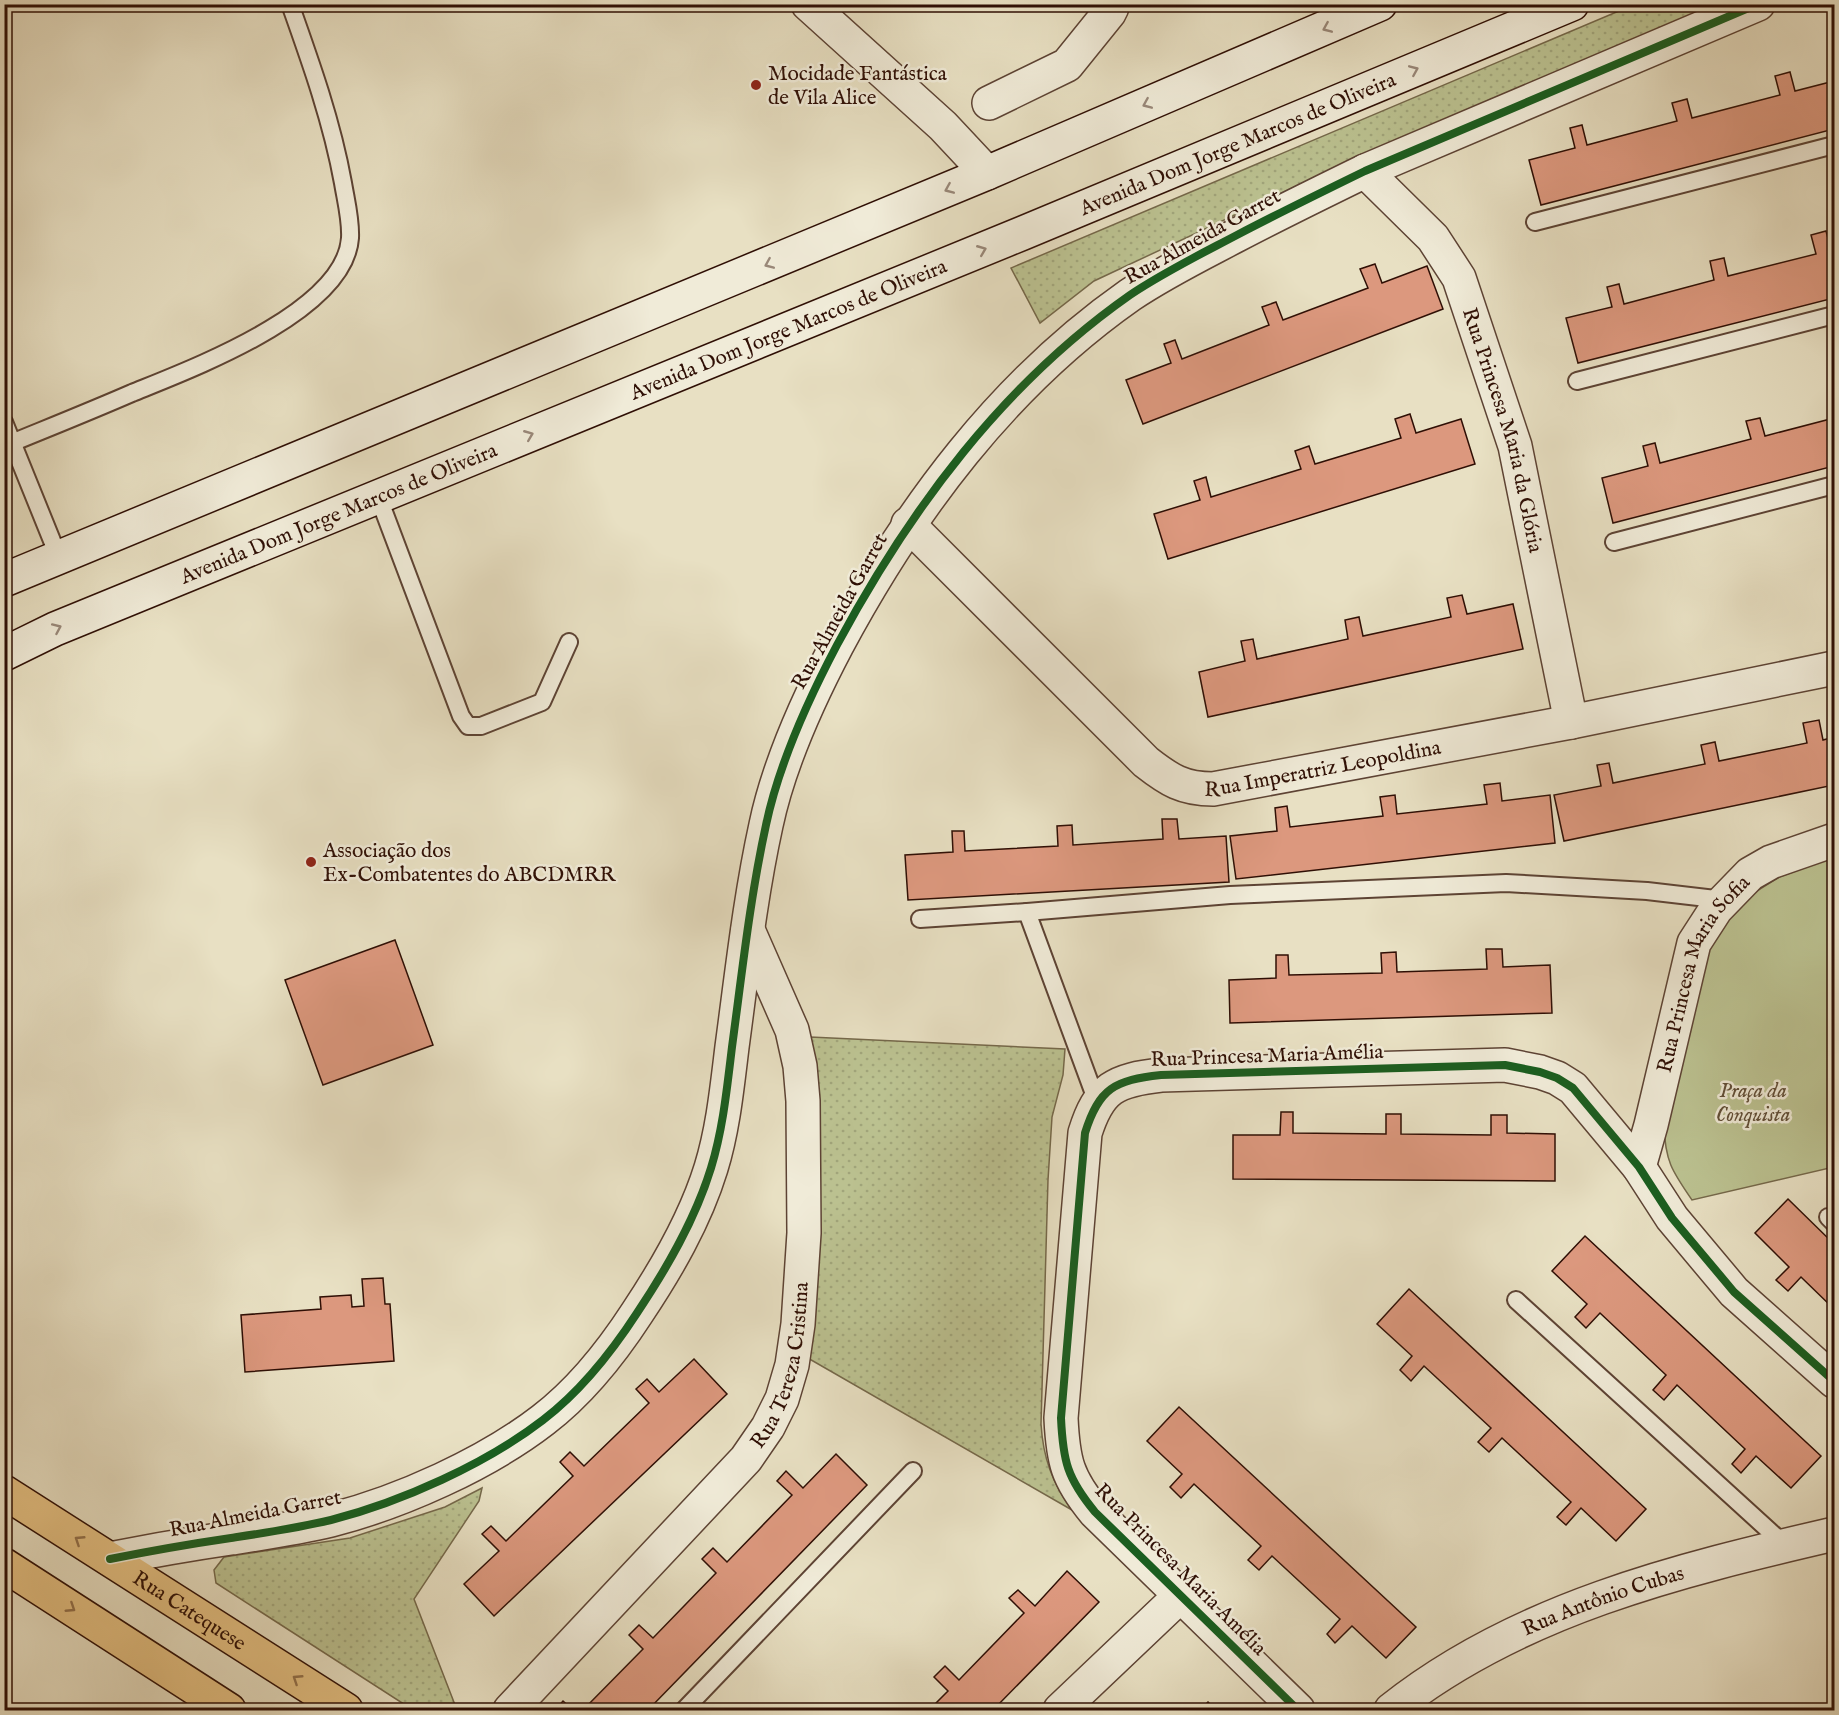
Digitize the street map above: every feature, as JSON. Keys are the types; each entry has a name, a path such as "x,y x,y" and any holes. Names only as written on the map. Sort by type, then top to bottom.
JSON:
{"highway":[{"name":"Rua Catequese","path":"4,1492 346,1710"},
{"path":"4,1565 229,1710"}],"street":[{"path":"808,4 943,126 987,173"},
{"path":"989,103 1067,64 1109,12 1111,4"},
{"path":"4,580 987,173 1380,4"},
{"name":"Avenida Dom Jorge Marcos de Oliveira","path":"4,654 55,629 1023,233 1572,4"},
{"name":"Rua Almeida Garret","path":"110,1559 333,1520 417,1491 510,1444 546,1418 584,1384 623,1335 660,1279 700,1200 712,1166 725,1106 748,930 766,821 786,758 811,695 859,604 909,524 969,442 1004,404 1084,330 1133,293 1182,263 1365,171 1758,4"},
{"name":"Rua Princesa Maria da Glória","path":"1365,171 1433,238 1460,278 1515,446 1572,722"},
{"name":"Rua Imperatriz Leopoldina","path":"909,524 1146,762 1177,784 1196,789 1213,789 1572,722 1834,668"},
{"name":"Rua Princesa Maria Sofia","path":"1639,1167 1694,943 1724,900 1750,874 1771,862 1834,840"},
{"name":"Rua Tereza Cristina","path":"510,1710 746,1460 768,1427 782,1399 792,1365 798,1324 802,1267 803,1101 800,1066 792,1030 748,930"},
{"name":"Rua Princesa Maria Amélia","path":"1298,1710 1095,1512 1073,1482 1063,1450 1061,1418 1085,1133 1097,1102 1117,1084 1161,1075 1505,1065 1557,1078 1573,1088 1639,1167 1672,1218 1734,1292 1834,1381"},
{"name":"Rua Antônio Cubas","path":"1390,1710 1452,1668 1505,1638 1557,1614 1669,1575 1834,1534"},
{"path":"1060,1710 1180,1596"}],"lane":[{"path":"14,442 208,362 242,345 305,305 330,283 339,271 350,238 349,218 338,154 314,69 290,4"},
{"path":"1536,222 1834,145"},
{"path":"1577,381 1834,315"},
{"path":"4,422 59,558"},
{"path":"1614,542 1834,485"},
{"path":"378,496 461,716 468,726 481,726 542,702 569,642"},
{"path":"920,919 1230,895 1506,883 1647,891 1724,900"},
{"path":"1027,912 1097,1102"},
{"path":"1516,1300 1785,1545"},
{"path":"684,1710 913,1471"}],"green space":[{"path":"1633,5 1718,5 1350,161 1094,281 1040,323 1011,268"},
{"name":"Praça da Conquista","path":"1834,857 1834,1167 1692,1200 1679,1181 1668,1157 1664,1125 1707,946 1731,915 1752,894 1779,877"},
{"path":"810,1037 1065,1049 1063,1075 1052,1117 1041,1424 1050,1469 1059,1490 1072,1510 806,1357"},
{"path":"482,1488 479,1501 414,1599 457,1710 413,1710 216,1583 214,1570 224,1557 350,1538 445,1507"}],"building":[{"path":"1790,72 1795,91 1834,81 1834,129 1541,205 1529,160 1575,148 1570,128 1582,125 1587,145 1677,121 1672,103 1687,99 1692,118 1780,95 1775,76"},
{"path":"1826,231 1831,250 1834,250 1834,298 1578,363 1566,318 1612,307 1607,287 1619,284 1624,304 1714,280 1710,261 1724,258 1728,276 1816,254 1811,235"},
{"path":"1375,264 1382,283 1427,266 1443,309 1143,424 1126,380 1171,363 1164,344 1175,340 1182,359 1269,325 1262,307 1276,302 1283,320 1368,288 1360,269"},
{"path":"1410,414 1416,433 1461,419 1475,464 1168,559 1154,514 1200,500 1194,481 1206,477 1211,497 1301,469 1295,451 1309,446 1315,464 1401,438 1395,419"},
{"path":"1760,418 1765,436 1834,418 1834,466 1613,523 1602,478 1648,466 1643,446 1655,443 1660,463 1751,439 1746,421"},
{"path":"1462,595 1467,614 1513,604 1523,649 1208,717 1199,672 1245,661 1241,641 1253,639 1257,659 1348,639 1345,620 1359,617 1363,636 1451,617 1447,598"},
{"path":"1819,720 1823,740 1834,737 1834,785 1564,841 1554,795 1601,786 1597,765 1609,763 1613,783 1705,764 1701,745 1715,742 1719,761 1807,743 1803,723"},
{"path":"1500,783 1502,801 1550,795 1555,843 1236,879 1230,836 1277,831 1275,808 1287,806 1290,827 1383,816 1380,797 1395,795 1397,814 1487,804 1484,785"},
{"path":"1162,819 1177,819 1179,839 1226,836 1229,882 908,900 905,855 953,852 952,831 964,831 965,851 1058,846 1057,826 1072,825 1073,845 1163,839"},
{"path":"395,940 433,1045 323,1085 285,980"},
{"path":"1486,949 1502,949 1503,967 1550,965 1552,1013 1230,1023 1229,980 1276,978 1276,955 1288,955 1289,975 1382,973 1381,953 1396,952 1397,972 1487,969"},
{"path":"1281,1112 1293,1112 1293,1133 1386,1134 1386,1114 1401,1114 1401,1134 1491,1135 1491,1115 1507,1115 1507,1133 1555,1134 1555,1181 1233,1179 1233,1135 1280,1135"},
{"path":"1788,1199 1834,1244 1834,1309 1801,1277 1788,1291 1776,1280 1789,1267 1755,1233"},
{"path":"1585,1236 1821,1456 1791,1488 1756,1456 1741,1473 1732,1464 1745,1449 1677,1385 1664,1400 1653,1390 1666,1375 1600,1313 1586,1328 1575,1317 1587,1304 1552,1271"},
{"path":"383,1278 385,1304 390,1304 394,1361 245,1372 241,1315 321,1309 320,1297 351,1295 352,1307 364,1306 362,1279"},
{"path":"1409,1289 1646,1509 1616,1541 1581,1508 1566,1525 1557,1517 1571,1502 1502,1438 1489,1452 1478,1442 1491,1428 1424,1366 1411,1381 1400,1370 1412,1356 1377,1324"},
{"path":"694,1359 727,1394 494,1616 464,1584 499,1551 482,1534 491,1526 506,1541 573,1476 560,1462 570,1452 584,1466 649,1403 636,1389 647,1379 659,1392"},
{"path":"1179,1407 1416,1627 1386,1658 1352,1626 1335,1643 1327,1634 1340,1619 1272,1556 1259,1570 1248,1560 1261,1546 1194,1484 1181,1498 1170,1487 1182,1474 1147,1441"},
{"path":"836,1454 867,1485 648,1710 583,1710 643,1649 629,1635 639,1625 653,1638 716,1573 702,1559 713,1548 727,1562 792,1495 777,1481 786,1471 803,1488"},
{"path":"1067,1571 1099,1602 993,1710 929,1710 948,1691 934,1677 945,1666 959,1680 1024,1613 1009,1598 1018,1590 1035,1606"},
{"path":"563,1701 573,1710 555,1710"},
{"path":"1208,1702 1216,1710 1200,1710"}],"cycle path":[{"path":"110,1559 319,1523 414,1492 496,1452 543,1420 583,1384 617,1343 669,1261 697,1206 711,1168 724,1108 760,852 778,778 805,710 865,595 928,498 963,452 1041,368 1084,330 1130,295 1269,219 1365,171 1758,4"},
{"path":"1298,1710 1095,1512 1078,1489 1068,1468 1063,1446 1061,1418 1085,1133 1096,1106 1111,1089 1132,1080 1161,1075 1505,1065 1557,1078 1573,1088 1639,1167 1672,1218 1734,1292 1834,1381"}],"place":[{"name":"Mocidade Fantástica de Vila Alice","path":"756,85"},
{"name":"Associação dos Ex-Combatentes do ABCDMRR","path":"311,862"}]}
